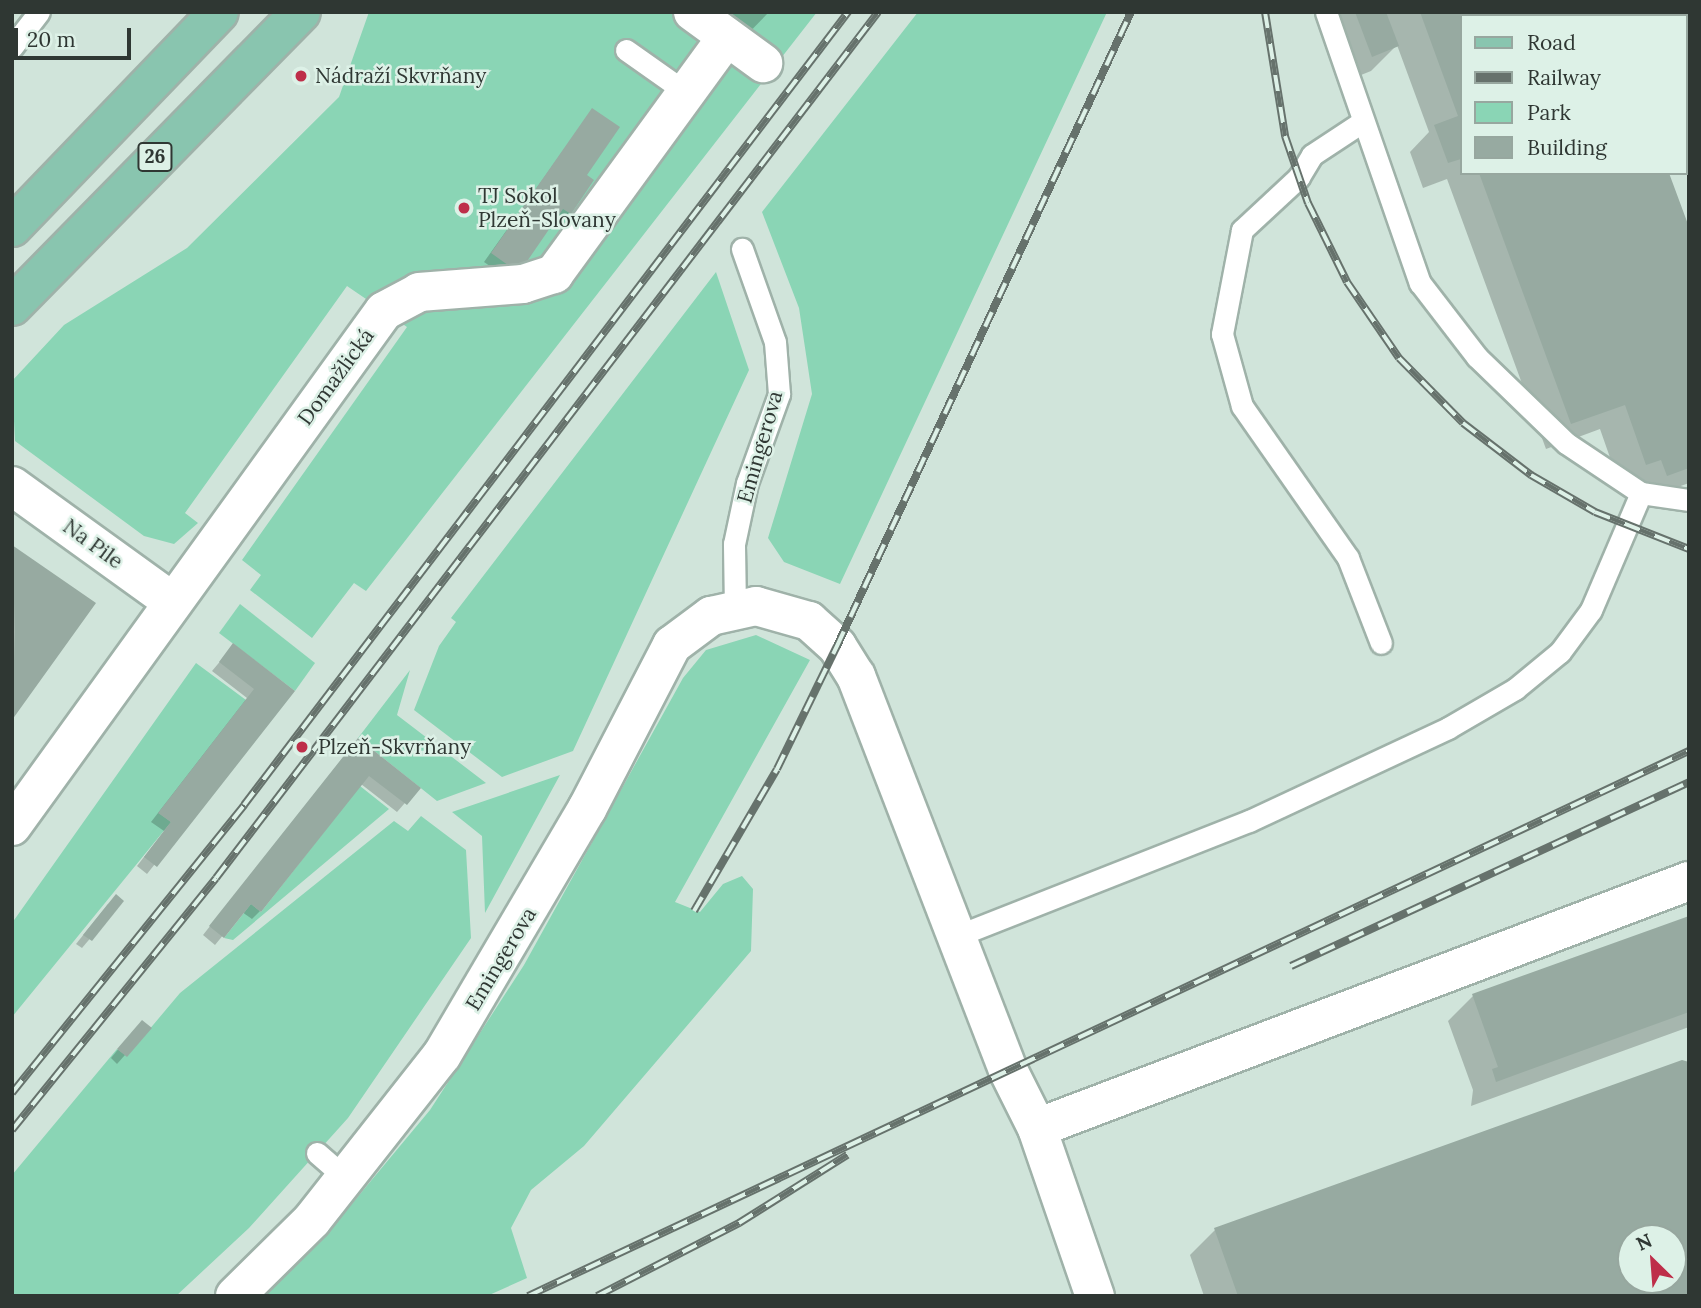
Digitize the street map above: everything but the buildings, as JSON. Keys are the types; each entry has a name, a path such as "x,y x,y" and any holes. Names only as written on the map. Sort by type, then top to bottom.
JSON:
{"main road":[{"name":"26","path":"12,227 219,12"},
{"name":"26","path":"12,306 301,12"}],"street":[{"path":"693,12 763,63"},
{"name":"Domažlická","path":"12,826 384,311 419,292 523,284 554,274 727,37"},
{"name":"Na Pile","path":"12,485 173,602"},
{"name":"Emingerova","path":"235,1296 346,1179 494,975 672,645 711,616 735,609 792,611 837,646 856,676 957,936 1037,1129 1089,1291"},
{"path":"1037,1129 1689,881"}],"lane":[{"path":"12,47 39,12"},
{"path":"1326,12 1420,283 1476,357 1566,443 1640,493 1689,500"},
{"path":"626,50 687,93"},
{"path":"1362,122 1312,155 1299,177 1242,230 1222,334 1242,406 1348,558 1381,643"},
{"name":"Emingerova","path":"735,609 734,544 779,394 775,342 743,249"},
{"path":"957,936 1249,821 1448,728 1515,689 1560,652 1591,610 1640,493"},
{"path":"317,1153 346,1179"}],"green space":[{"path":"369,12 817,12 366,591 354,583 312,638 250,590 261,575 242,560 407,327 347,286 185,513 198,523 174,544 144,536 15,441 12,381 64,325 187,248 339,97"},
{"path":"918,12 1107,12 840,584 784,562 768,538 812,394 799,308 762,212"},
{"path":"716,272 749,370 573,751 502,777 414,710 439,646 456,622 451,618"},
{"path":"240,604 315,663 295,691 219,633"},
{"path":"756,635 810,660 675,902 700,912 723,884 742,876 753,889 751,951 584,1146 531,1190 511,1228 527,1278 487,1296 261,1296 340,1218 430,1110 524,965 683,678 706,650"},
{"path":"196,663 246,700 159,813 171,822 12,1017 12,923"},
{"path":"410,670 397,715 486,783 437,801 358,738"},
{"path":"560,775 485,913 482,836 452,812"},
{"path":"360,786 389,809 233,940 224,938 251,904 261,912"},
{"path":"421,816 466,850 471,938 348,1118 249,1228 176,1296 12,1296 12,1175 117,1049 127,1056 180,993 394,821 408,831"}],"railway":[{"path":"12,1093 244,805 848,12"},
{"path":"12,1130 216,878 878,12"},
{"path":"694,911 777,769 837,646 1131,12"},
{"path":"1265,12 1285,136 1308,203 1347,282 1399,358 1463,423 1531,475 1595,512 1689,549"},
{"path":"528,1296 1689,751"},
{"path":"1291,966 1689,782"},
{"path":"597,1296 739,1223 847,1155"}],"place":[{"name":"Nádraží Skvrňany","path":"301,76"},
{"name":"TJ Sokol Plzeň-Slovany","path":"464,208"},
{"name":"Plzeň-Skvrňany","path":"302,747"}]}
